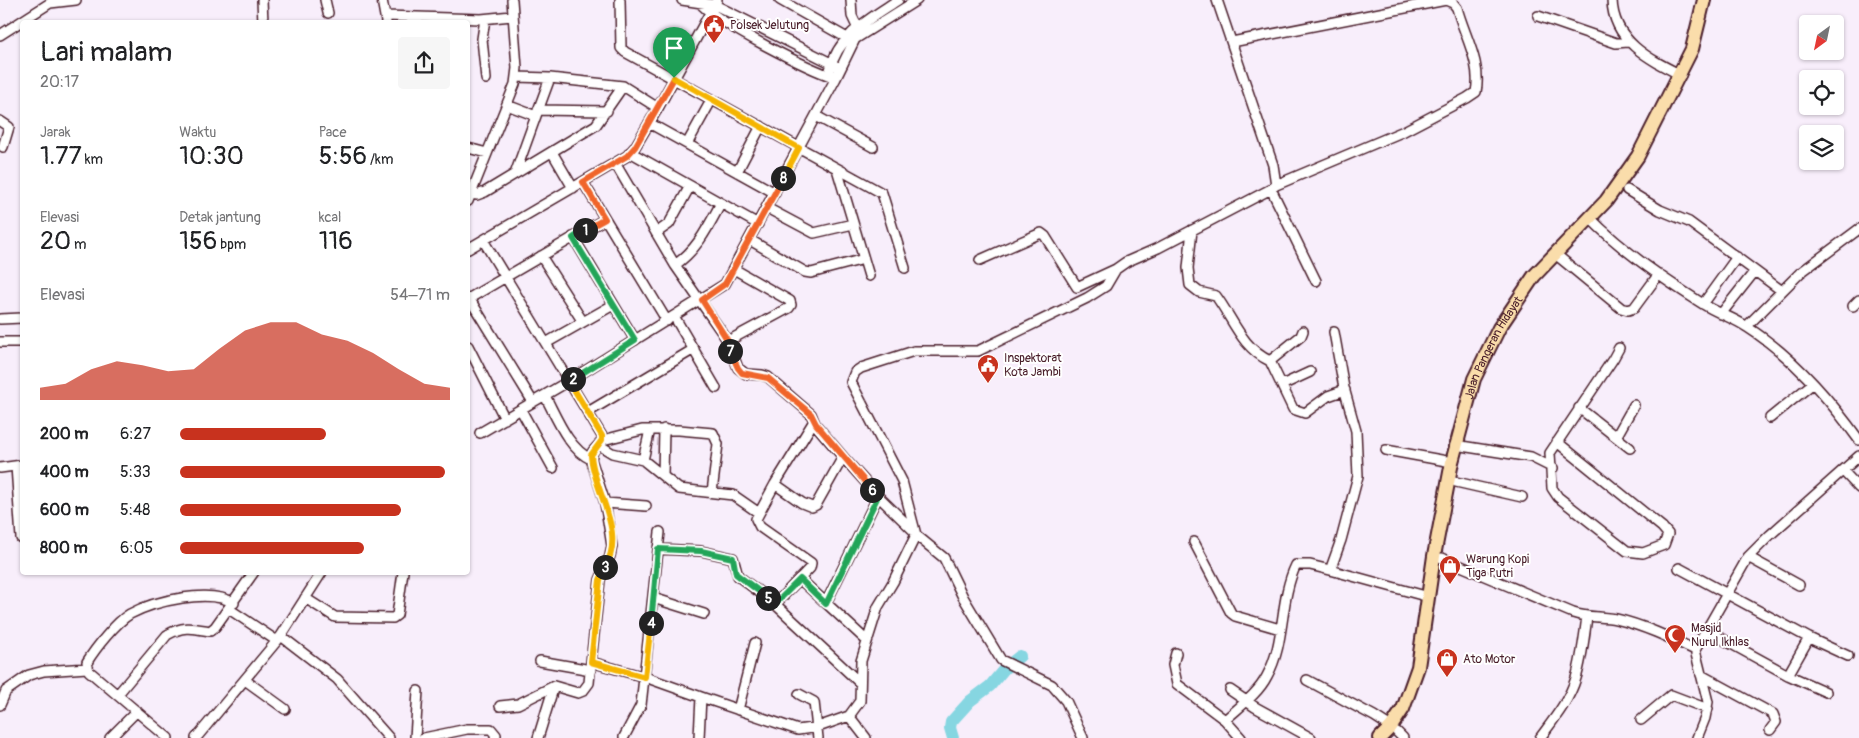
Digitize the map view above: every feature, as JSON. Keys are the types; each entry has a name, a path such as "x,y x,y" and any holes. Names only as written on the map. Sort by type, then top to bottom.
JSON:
{"highway":[{"name":"Jalan Pangeran Hidayat","path":"1592,220 1638,156 1681,75 1692,49 1704,0"},
{"name":"Jalan Pangeran Hidayat","path":"1396,734 1412,689 1422,646 1429,596 1456,482 1459,445 1469,393 1480,364 1508,314 1537,278 1592,220 1627,190 1644,161 1699,53 1711,0"},
{"name":"Jalan Pangeran Hidayat","path":"1380,738 1396,734 1419,691 1426,667 1431,645 1438,557 1452,462 1459,445"}],"street":[{"path":"23,20 50,2 76,0"},
{"path":"262,0 263,20"},
{"path":"325,0 328,13"},
{"path":"382,0 386,19 485,19 512,16"},
{"path":"470,194 507,105 516,78 512,0"},
{"path":"620,0 621,48 882,193 905,268"},
{"path":"682,0 714,6 836,66"},
{"path":"780,0 847,38"},
{"path":"851,0 852,16 860,30"},
{"path":"480,433 545,396 725,284 831,87 832,77 847,38 876,19 898,0"},
{"path":"876,19 916,0"},
{"path":"1217,0 1273,165 1273,187 1316,281"},
{"path":"980,260 1041,233 1045,236 1077,287 1116,269 1273,187 1404,131 1467,98 1476,92 1478,82 1477,67 1457,8 1453,3 1446,0 1232,42"},
{"path":"1612,0 1618,26 1628,42 1654,61 1681,75"},
{"path":"470,248 574,188 630,152 658,108 714,6"},
{"path":"714,6 771,47 832,77"},
{"path":"1538,16 1616,43 1628,42"},
{"path":"485,19 482,39 486,79"},
{"path":"0,35 20,22"},
{"path":"836,66 860,30"},
{"path":"771,47 776,37"},
{"path":"516,78 550,78 623,86 658,108"},
{"path":"515,174 550,78"},
{"path":"470,197 485,192 596,125 623,86"},
{"path":"687,144 712,99"},
{"path":"507,105 537,113 607,111"},
{"path":"816,116 873,147"},
{"path":"0,121 9,127 3,147"},
{"path":"649,123 775,193"},
{"path":"737,172 762,126"},
{"path":"470,149 486,153"},
{"path":"552,152 574,188"},
{"path":"630,152 758,224"},
{"path":"614,163 675,265 702,300 728,341 738,368 742,373 768,378 811,414 814,421 843,457 878,496 915,533 944,558 966,603 1001,660 1052,685 1066,701 1083,738"},
{"path":"837,169 869,276"},
{"path":"583,182 671,319 694,349 716,388"},
{"path":"656,233 669,224 690,186"},
{"path":"1627,190 1668,214 1689,222 1782,291"},
{"path":"675,265 688,256 698,244 721,203"},
{"path":"767,208 814,233 853,224"},
{"path":"470,297 605,219"},
{"path":"1592,220 1630,254 1703,304 1747,326 1787,357 1844,418 1859,440"},
{"path":"1747,326 1800,273 1859,229"},
{"path":"1192,230 1188,268 1190,286 1199,292 1216,296 1232,317 1245,343 1270,361 1293,409 1300,413 1305,413 1328,396 1345,390"},
{"path":"573,238 635,340"},
{"path":"483,240 602,436 601,443"},
{"path":"750,240 805,272 812,273 864,259"},
{"path":"541,256 584,322"},
{"path":"1703,304 1737,258"},
{"path":"1553,261 1621,308 1628,310 1634,308 1659,274"},
{"path":"728,341 789,308 791,305 790,301 734,269"},
{"path":"540,661 591,666 645,677 790,728 818,727 849,716 860,701 860,683 866,640 878,607 893,582 915,533 911,509 902,481 852,388 852,377 861,368 914,352 966,352 978,350 1087,298 1106,286 1116,269"},
{"path":"1721,314 1755,271"},
{"path":"470,301 533,402"},
{"path":"546,343 613,305"},
{"path":"0,319 20,318"},
{"path":"1270,361 1301,336 1304,331"},
{"path":"1334,332 1345,390 1356,430 1358,476 1332,566 1334,571"},
{"path":"0,342 20,342"},
{"path":"1557,442 1662,527 1668,534 1664,545 1642,553 1626,551 1558,497 1552,488 1553,468 1550,453 1557,442 1579,408 1620,348"},
{"path":"588,412 694,349"},
{"path":"470,350 505,419"},
{"path":"1282,385 1310,372"},
{"path":"1770,418 1812,384"},
{"path":"545,396 571,441 584,456 591,458"},
{"path":"1616,436 1634,405"},
{"path":"1579,408 1630,448"},
{"path":"521,410 553,468"},
{"path":"775,604 810,568 810,563 756,524 759,513 775,484 814,421"},
{"path":"663,476 664,429"},
{"path":"500,706 518,704 554,686 578,693 587,687 600,580 612,546 605,503 591,458 593,451 601,443 650,430 664,429 713,433 716,435 718,444 712,492"},
{"path":"643,460 650,430"},
{"path":"601,443 612,453 643,460 679,489 733,495 759,513"},
{"path":"1459,445 1531,457 1553,468"},
{"path":"1386,450 1452,462"},
{"path":"1531,457 1550,453"},
{"path":"1697,738 1708,709 1695,650 1726,595 1748,557 1859,456"},
{"path":"775,484 812,508 816,505 843,457"},
{"path":"0,468 19,466 20,503"},
{"path":"1843,471 1859,488"},
{"path":"1456,482 1522,497"},
{"path":"826,604 878,496"},
{"path":"605,503 646,506"},
{"path":"624,737 638,715 645,677 660,532"},
{"path":"1194,542 1231,613 1235,616 1280,629"},
{"path":"658,549 701,551 733,558 738,576 775,604 860,683"},
{"path":"1438,557 1587,617 1613,618 1633,623 1695,650"},
{"path":"1748,557 1799,585"},
{"path":"1225,720 1267,678 1280,629 1284,603 1296,565 1310,564 1429,596"},
{"path":"1678,568 1809,638 1848,656"},
{"path":"118,694 168,635 178,628 188,627 210,631 231,606 252,575"},
{"path":"196,738 279,638 320,575"},
{"path":"305,598 335,617 393,618 397,615 403,575"},
{"path":"800,579 866,640"},
{"path":"87,668 87,662 94,650 129,615 151,606 188,597 219,596 337,679 389,738"},
{"path":"653,598 704,614"},
{"path":"1540,738 1558,714 1572,688 1579,665 1587,617"},
{"path":"1706,630 1788,675 1826,692"},
{"path":"1788,675 1809,638"},
{"path":"738,710 755,642"},
{"path":"1176,653 1173,666 1177,684 1225,720 1241,738"},
{"path":"0,705 6,691 29,674 87,668 168,738"},
{"path":"1701,675 1773,714 1776,722 1770,730"},
{"path":"245,680 285,708"},
{"path":"1307,680 1374,716 1396,734"},
{"path":"538,738 554,686"},
{"path":"1230,690 1311,738"},
{"path":"414,738 418,691"},
{"path":"799,694 814,702 818,738"},
{"path":"1642,720 1671,695 1708,709"},
{"path":"699,738 701,697"},
{"path":"110,738 137,711"},
{"path":"849,716 866,738"},
{"path":"424,738 477,728 492,729 496,734 495,738"}],"waterway":[{"path":"953,738 950,728 951,722 970,701 990,686 1005,668 1020,656"}],"place":[{"name":"Polsek Jelutung","path":"714,44"},
{"name":"Inspektorat Kota Jambi","path":"988,384"},
{"name":"Warung Kopi Tiga Putri","path":"1450,585"},
{"name":"Masjid Nurul Ikhlas","path":"1675,654"},
{"name":"Ato Motor","path":"1447,678"}],"route":[{"path":"674,78 799,148 725,284 702,300 728,341 730,352 742,373 752,376 762,375 768,378 811,414 816,424 878,496 826,604 800,579 775,604 736,574 735,559 733,558 701,551 658,549 645,677 591,662 600,580 610,556 612,534 605,503 591,458 593,451 602,440 602,436 569,381 635,340 573,238 605,219 583,182 627,156 635,147 674,78"}]}
